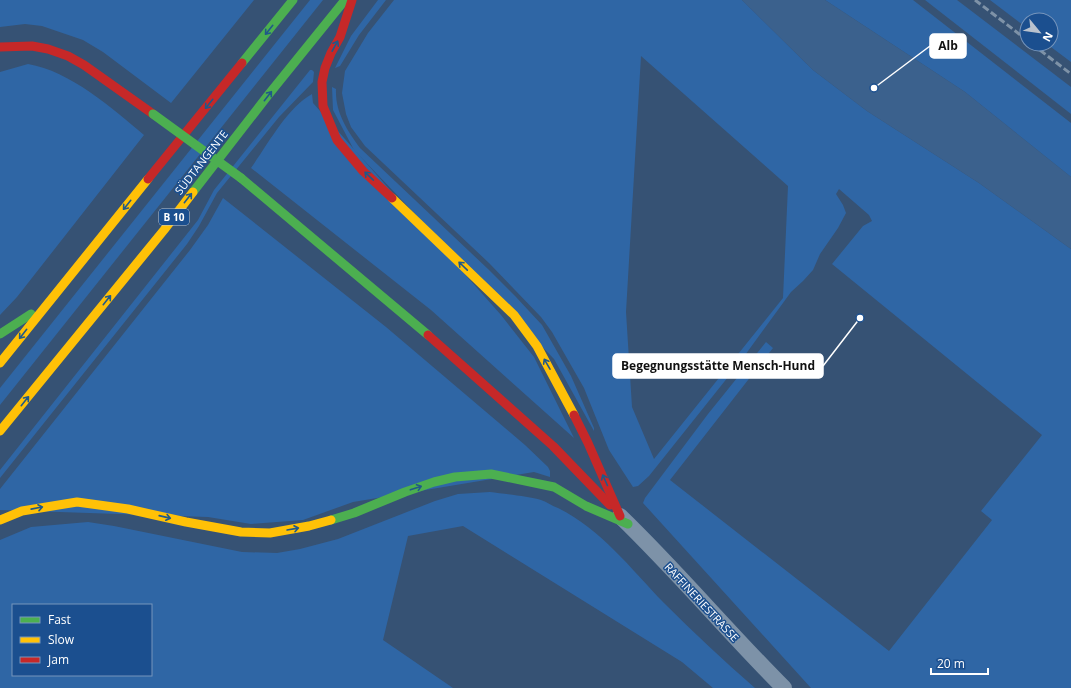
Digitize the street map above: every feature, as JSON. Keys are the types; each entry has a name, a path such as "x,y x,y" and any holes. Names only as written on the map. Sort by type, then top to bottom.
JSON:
{"highway":[{"path":"0,363 293,0"},
{"name":"SÜDTANGENTE","path":"0,431 164,230 344,0"},
{"path":"352,0 340,37 325,68 322,82 323,106 337,140 363,171 514,315 537,346 554,376 588,443 624,520"},
{"path":"0,47 40,47 63,53 83,64 112,84 241,178 473,374 553,446 624,520"},
{"path":"0,334 46,305"},
{"path":"0,520 22,511 77,502 128,509 241,532 270,533 309,526 346,515 441,480 491,474 524,480 554,488 586,506 624,520"}],"street":[{"name":"RAFFINERIESTRASSE","path":"624,520 679,576 741,644 784,688"}],"shaded area":[{"path":"0,0 254,0 171,103 103,52 83,40 42,26 25,24 0,27"},
{"path":"310,0 323,0 0,405 0,388"},
{"path":"378,0 386,0 359,35 340,66 335,68 351,36"},
{"path":"394,0 742,0 813,70 867,111 979,183 1071,249 1071,688 811,688 643,503 645,498 708,414 766,342 773,348 670,480 889,651 992,520 981,511 1042,435 832,264 863,226 872,221 869,215 839,189 836,194 846,213 838,228 820,254 813,270 791,292 740,362 649,476 638,486 633,487 609,450 584,388 552,332 541,317 489,263 365,146 351,127 346,114 342,93 345,71 368,33","holes":["641,56 788,186 783,298 654,459 632,407 626,312"]},
{"path":"742,0 825,0 965,92 1071,177 1071,249 979,183 867,111 813,70"},
{"path":"825,0 913,0 1071,123 1071,177 965,92"},
{"path":"925,0 957,0 1019,47 1019,52 1025,52 1071,87 1071,114"},
{"path":"990,0 1071,0 1071,62 1058,52 1059,52 1059,12 1019,12 1019,22"},
{"path":"28,64 44,68 75,82 90,92 144,135 17,297 0,315 0,72"},
{"path":"310,70 314,72 313,82 279,117 217,193 199,226 187,244 0,478 0,470 198,220 214,190"},
{"path":"332,87 336,89 336,97 343,120 360,148 488,269 542,325 571,376 594,431 554,359 354,150 333,110"},
{"path":"312,94 313,103 501,315 534,357 574,438 431,310 251,168 286,117 303,100"},
{"path":"223,198 386,327 525,445 548,467 550,477 534,472 353,502 303,520 251,524 208,517 0,510 0,489 190,250 208,225"},
{"path":"490,492 530,497 543,501 574,517 602,538 675,614 755,688 713,688 682,662 463,526 408,536 383,640 453,688 0,688 0,540 31,527 88,522 242,552 277,553 300,549 338,539 435,501 458,494"}],"railway":[{"path":"975,0 1019,34"},
{"path":"1042,52 1071,74"}],"traffic: fast":[{"path":"242,63 293,0"},
{"path":"193,192 269,94 345,0"},
{"path":"153,114 241,178"},
{"path":"241,178 428,335"},
{"path":"0,334 31,314"},
{"path":"331,520 354,513 434,482 455,477 491,474 554,487 586,506 628,524"}],"traffic: slow":[{"path":"0,363 148,179"},
{"path":"0,431 164,230 193,192"},
{"path":"392,198 514,315 537,346 574,415"},
{"path":"0,520 22,511 77,502 128,509 241,532 270,533 309,526 331,520"}],"traffic: jam":[{"path":"352,0 340,37 325,68 322,82 323,106 337,140 363,171 392,198"},
{"path":"0,47 32,46 48,49 68,56 84,65 153,114"},
{"path":"148,179 242,63"},
{"path":"428,335 553,446 610,505"},
{"path":"574,415 620,516"}],"place":[{"name":"Alb","path":"874,88"},
{"name":"Begegnungsstätte Mensch-Hund","path":"860,318"}]}
